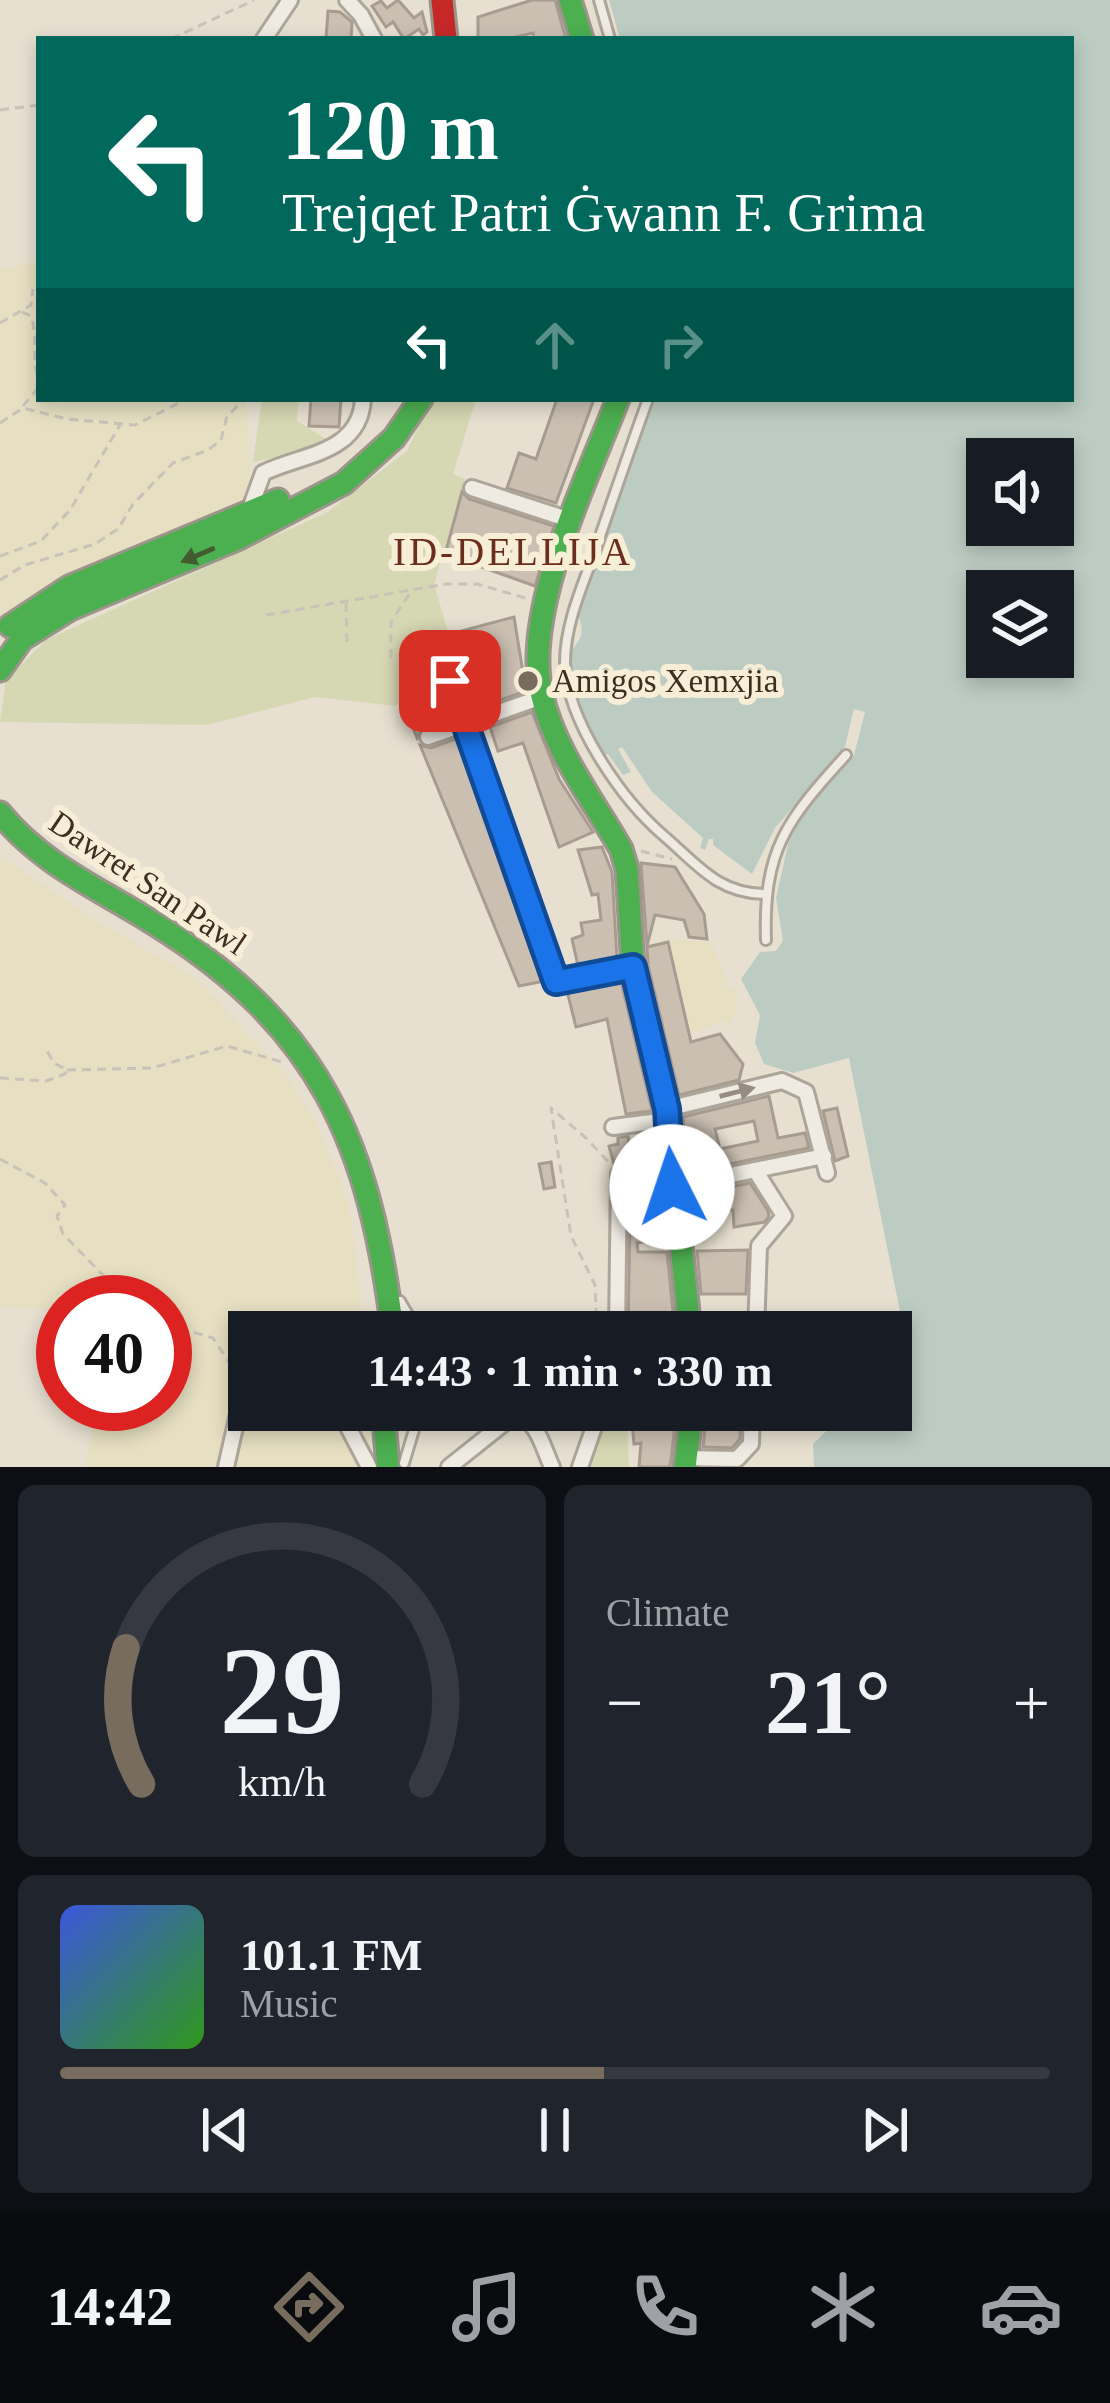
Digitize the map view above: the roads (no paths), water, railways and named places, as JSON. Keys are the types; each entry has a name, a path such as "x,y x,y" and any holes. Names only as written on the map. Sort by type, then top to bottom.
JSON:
{"main road":[{"path":"442,0 446,36"},
{"path":"458,0 461,36"},
{"path":"570,0 580,36"},
{"path":"0,639 51,596 279,499 351,458 402,402"},
{"path":"0,670 22,639 70,609 304,507 366,465 394,438 419,402"},
{"path":"617,402 545,604 536,657 554,732 621,849 627,868 633,967 667,1114 688,1311"},
{"name":"Dawret San Pawl","path":"0,813 38,852 203,952 274,1014 335,1102 358,1155 380,1226 391,1311"},
{"name":"Dawret San Pawl","path":"0,838 28,866 188,961 260,1022 316,1102 350,1177 374,1311"},
{"path":"389,1431 399,1466"},
{"path":"399,1431 399,1466"},
{"path":"685,1462 689,1431"}],"street":[{"path":"267,36 290,0"},
{"path":"347,0 372,36"},
{"path":"304,507 266,516 248,513 262,473 280,464 314,458 346,439 362,417 363,402"},
{"path":"279,499 269,497 266,487 280,464"},
{"path":"472,488 573,521"},
{"path":"450,681 556,982 633,967"},
{"path":"428,737 542,697"},
{"path":"613,1127 782,1081 806,1092 827,1172"},
{"path":"672,1187 824,1156"},
{"path":"755,1170 784,1216 759,1246 756,1311"},
{"path":"617,1311 619,1174 637,1173 644,1180 653,1210 662,1216 677,1215"},
{"path":"449,1467 513,1416 522,1415 530,1421 552,1467"},
{"path":"226,1467 233,1431"},
{"path":"350,1431 369,1467"},
{"path":"580,1467 593,1431"},
{"path":"685,1462 737,1459 751,1444 751,1431"}],"lane":[{"path":"599,0 609,36"},
{"path":"647,402 570,622 565,667 571,701 618,785 648,823 722,887 764,894"},
{"path":"766,940 764,894 781,837 795,811 846,755"},
{"path":"387,1279 406,1311"},
{"path":"399,1466 412,1431"}],"place":[{"name":"Amigos Xemxjia","path":"528,681"}],"district":[{"name":"ID-DELLIJA","path":"513,551"}]}
